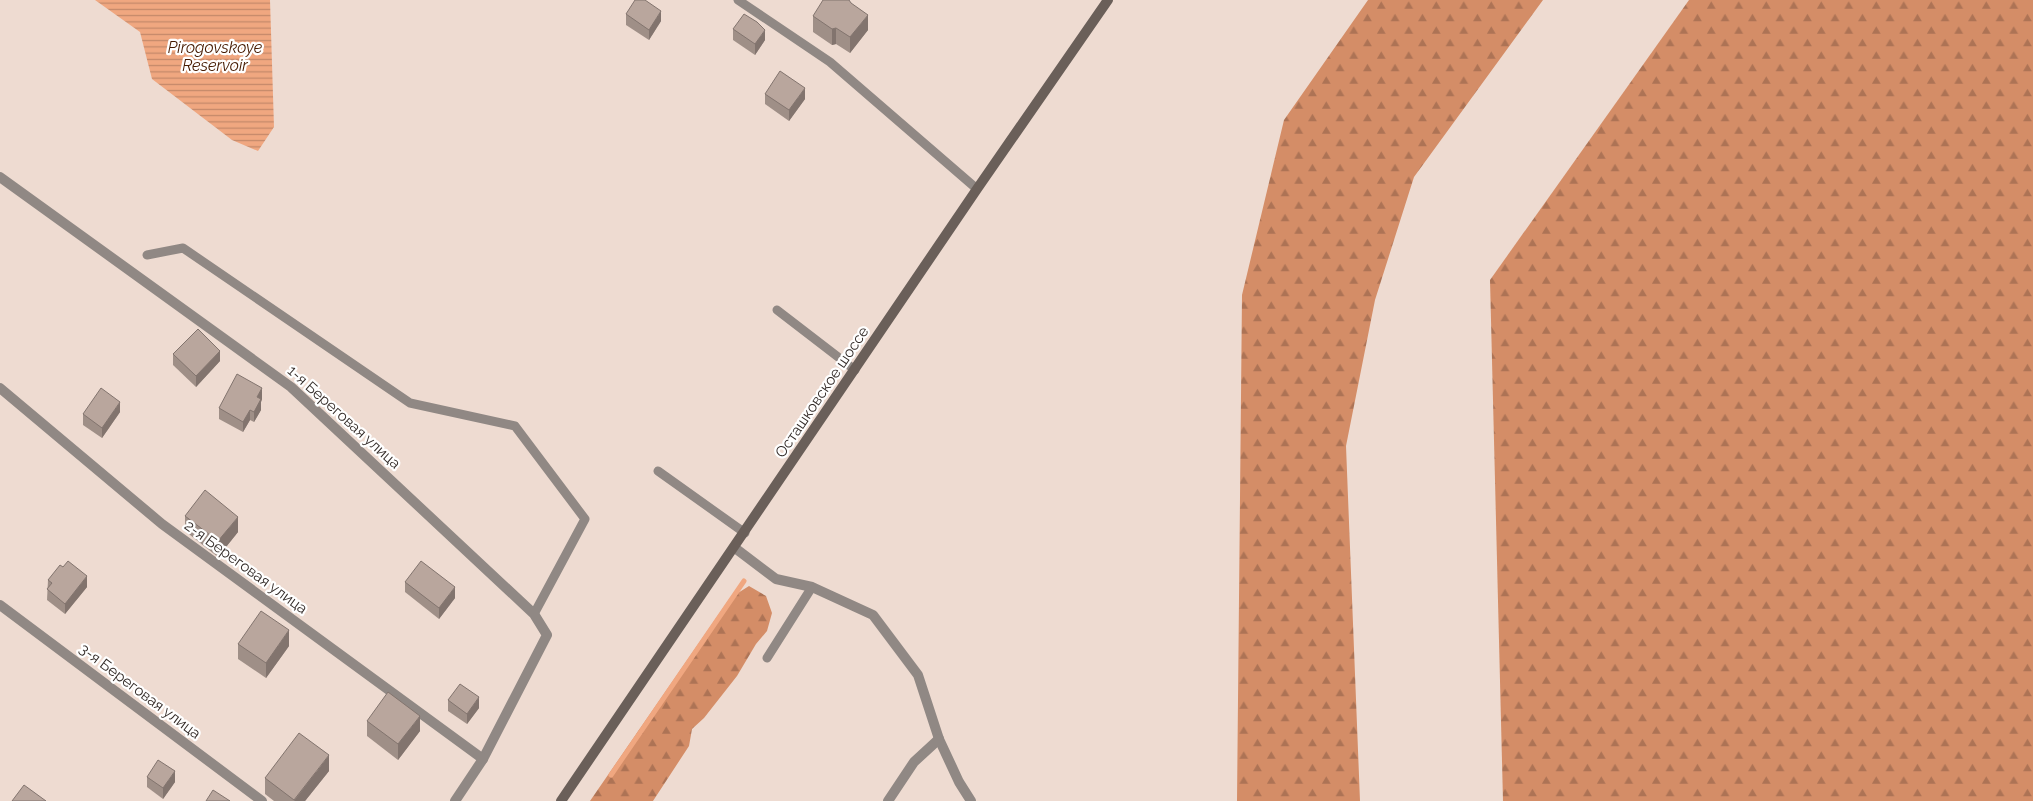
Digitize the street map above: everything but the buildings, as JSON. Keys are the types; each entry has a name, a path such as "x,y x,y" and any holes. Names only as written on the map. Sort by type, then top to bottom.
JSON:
{"main road":[{"name":"Осташковское шоссе","path":"561,801 735,548 977,189 1108,0"}],"street":[{"name":"1-я Береговая улица","path":"0,177 291,387 534,614 547,635 483,759"},
{"name":"2-я Береговая улица","path":"0,388 162,524 483,759"},
{"path":"735,548 776,579 812,587 874,615 918,675 939,739 959,782 971,801"},
{"name":"3-я Береговая улица","path":"0,605 262,801"},
{"path":"888,801 914,762 939,739"},
{"path":"455,801 483,759"}],"lane":[{"path":"738,0 830,62 977,189"},
{"path":"147,255 183,248 410,403 515,426 585,519 534,614"},
{"path":"776,310 854,370"},
{"path":"658,470 745,533"},
{"path":"767,658 812,587"}],"green space":[{"path":"1368,0 1543,0 1414,177 1375,300 1346,446 1360,801 1237,801 1242,295 1284,120"},
{"path":"1689,0 2033,0 2033,801 1503,801 1490,280"},
{"path":"749,586 766,596 772,613 767,631 756,644 737,676 704,718 692,729 689,746 653,801 590,801 730,598"}],"water":[{"name":"Pirogovskoye Reservoir","path":"95,0 270,0 274,127 258,151 232,140 152,79 140,32"}],"waterway":[{"path":"611,775 744,581"}]}
